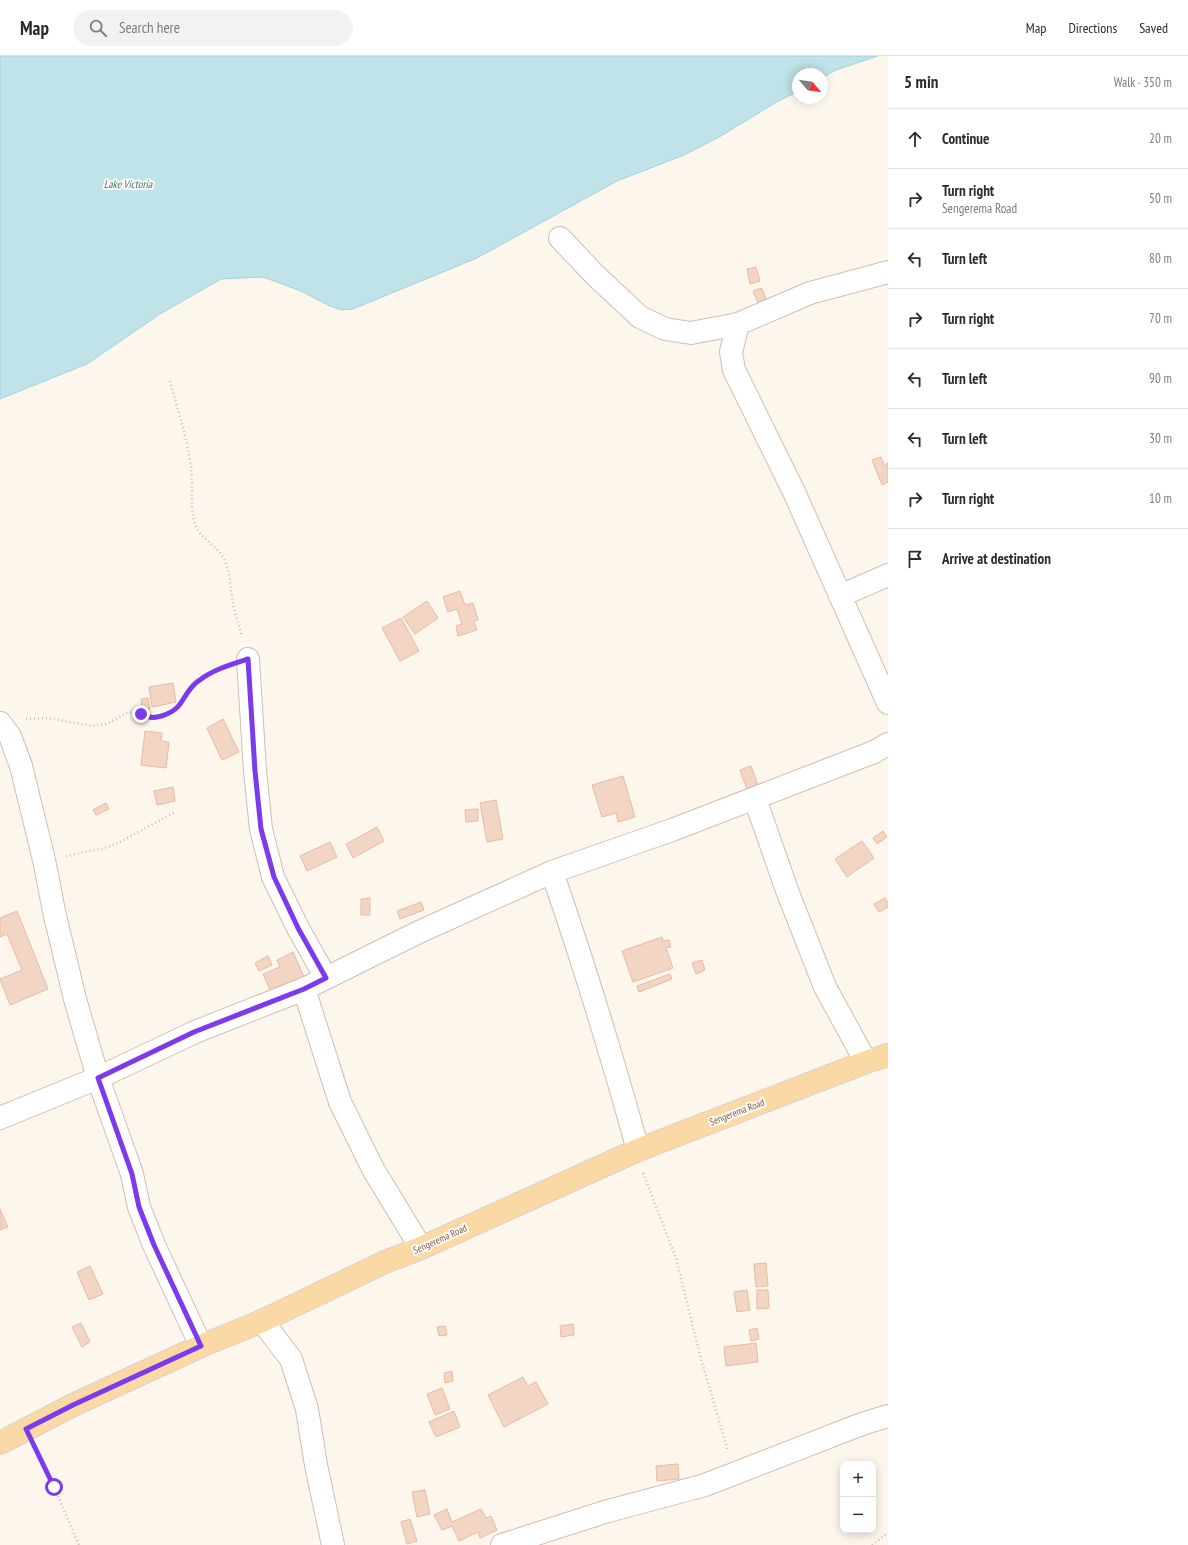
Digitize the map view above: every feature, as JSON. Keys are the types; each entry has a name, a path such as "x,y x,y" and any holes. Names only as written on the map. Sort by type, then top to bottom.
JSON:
{"main road":[{"name":"Sengerema Road","path":"0,1443 73,1405 201,1346 262,1321 385,1262 420,1248 636,1151 866,1062 888,1055"}],"street":[{"path":"560,238 595,275 640,317 665,329 691,333 738,324 810,293 888,272"},
{"path":"738,324 731,352 734,370 794,492 888,703"},
{"path":"840,596 888,575"},
{"path":"248,659 255,771 261,829 274,877 298,928 326,978"},
{"path":"10,721 10,736 21,766 75,999 98,1078 132,1174 139,1207 154,1245 201,1346"},
{"path":"0,1118 98,1078 194,1032 304,989 418,932 552,872 672,830 754,799 874,752 888,744"},
{"path":"754,799 788,893 825,987 866,1062"},
{"path":"552,872 605,1033 636,1151"},
{"path":"304,989 340,1102 373,1169 420,1248"},
{"path":"262,1321 291,1359 307,1409 316,1465 334,1545"},
{"path":"503,1545 608,1510 705,1485 862,1424 888,1416"}],"path":[{"path":"10,721 47,718 93,726 106,724 118,719 126,713 133,712 150,717 164,715 179,706 188,691 196,683 211,673 221,667 248,659 233,605 228,569 217,548 202,536 196,526 192,511 190,463 183,426 170,381"},
{"path":"44,860 105,848 118,843 175,812"},
{"path":"636,1151 676,1258 701,1359 735,1473"},
{"path":"26,1429 54,1487 79,1545"},
{"path":"872,1545 888,1533"}],"water":[{"name":"Lake Victoria","path":"0,56 878,56 836,70 828,75 828,68 792,68 792,94 721,136 684,155 617,181 477,258 353,309 342,310 330,306 301,291 263,277 221,279 160,314 87,364 0,399"}],"building":[{"path":"756,267 760,281 750,284 747,269"},
{"path":"762,288 767,302 759,305 753,291"},
{"path":"881,457 884,465 888,463 888,482 882,485 872,460"},
{"path":"460,591 465,605 473,603 478,620 474,621 477,630 458,636 456,626 462,624 457,609 448,612 443,597"},
{"path":"427,601 438,618 415,634 403,617"},
{"path":"401,618 419,651 400,661 382,628"},
{"path":"173,683 176,702 152,707 149,687"},
{"path":"148,698 150,709 143,711 141,699"},
{"path":"223,719 239,752 222,760 207,728"},
{"path":"145,731 162,733 161,741 169,742 166,768 141,765"},
{"path":"751,766 758,785 747,789 740,770"},
{"path":"623,776 635,817 618,822 616,813 602,817 592,785"},
{"path":"173,787 175,801 157,805 154,791"},
{"path":"496,800 503,839 487,842 480,803"},
{"path":"106,803 109,809 96,815 93,810"},
{"path":"478,809 478,821 466,822 465,810"},
{"path":"377,827 384,841 353,858 346,844"},
{"path":"883,831 887,837 877,844 873,838"},
{"path":"862,841 874,858 847,877 835,859"},
{"path":"330,842 337,857 307,871 300,856"},
{"path":"370,898 370,915 361,915 361,899"},
{"path":"885,898 888,903 888,907 879,912 874,904"},
{"path":"421,902 424,910 400,919 397,911"},
{"path":"17,911 48,989 10,1005 0,979 22,970 7,934 0,937 0,918"},
{"path":"662,937 663,941 669,940 671,947 666,948 673,968 633,982 622,951"},
{"path":"293,952 304,977 271,992 263,974 280,967 277,960"},
{"path":"268,956 272,965 259,971 255,963"},
{"path":"702,960 705,970 696,974 692,963"},
{"path":"670,974 672,979 639,992 637,986"},
{"path":"0,1209 8,1227 0,1230"},
{"path":"766,1263 768,1286 756,1287 754,1264"},
{"path":"90,1266 103,1294 89,1300 77,1272"},
{"path":"747,1290 750,1310 737,1312 734,1292"},
{"path":"757,1290 768,1290 769,1308 757,1309"},
{"path":"81,1323 90,1342 82,1347 72,1327"},
{"path":"573,1324 574,1335 561,1337 560,1326"},
{"path":"445,1326 447,1335 439,1336 437,1327"},
{"path":"757,1328 759,1339 751,1341 749,1330"},
{"path":"756,1343 758,1362 726,1366 724,1347"},
{"path":"452,1371 453,1381 445,1383 444,1373"},
{"path":"523,1377 528,1386 536,1382 548,1404 504,1427 488,1395"},
{"path":"442,1388 450,1409 435,1415 427,1394"},
{"path":"454,1411 460,1427 436,1437 429,1422"},
{"path":"678,1464 679,1479 657,1481 656,1466"},
{"path":"425,1490 430,1514 417,1517 412,1492"},
{"path":"447,1509 452,1522 481,1509 486,1518 491,1516 497,1530 480,1538 478,1532 459,1541 452,1526 442,1530 434,1515"},
{"path":"410,1519 417,1541 407,1544 401,1522"}],"route":[{"path":"54,1487 26,1429 73,1405 201,1346 175,1293 139,1207 132,1174 98,1078 194,1032 304,989 326,978 298,928 274,877 261,829 255,771 248,659 221,667 211,673 196,683 188,691 179,706 164,715 150,717 141,714"}]}
